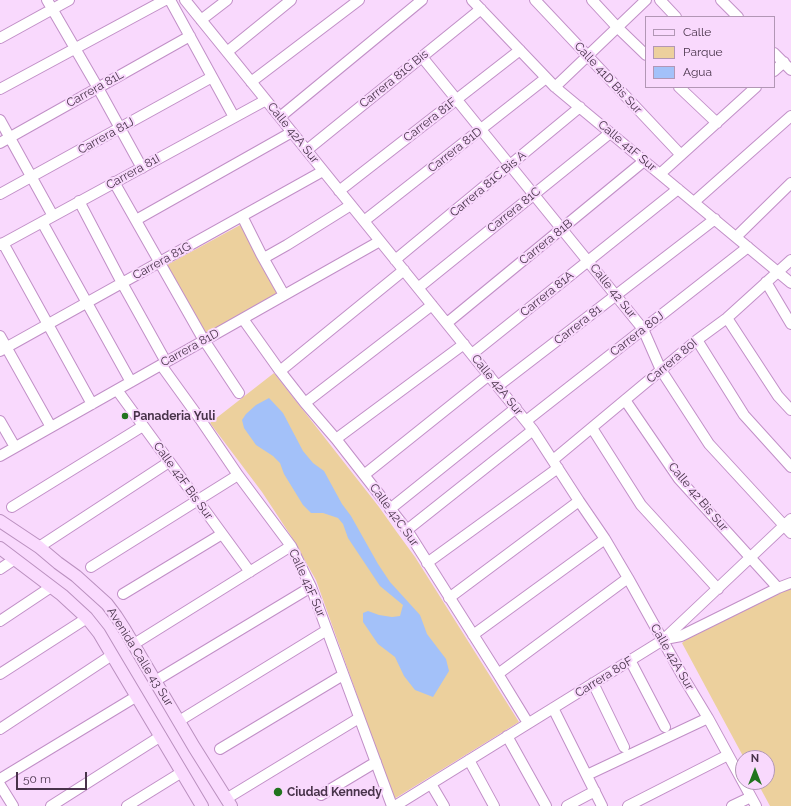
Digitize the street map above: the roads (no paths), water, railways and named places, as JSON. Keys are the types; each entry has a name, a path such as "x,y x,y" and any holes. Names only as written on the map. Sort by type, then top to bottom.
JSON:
{"main road":[{"name":"Avenida Calle 43 Sur","path":"0,521 39,547 76,576 107,604 134,644 228,802"},
{"name":"Avenida Calle 43 Sur","path":"0,548 74,605 99,633 202,806"}],"street":[{"path":"0,38 50,5 69,0"},
{"path":"0,89 165,0"},
{"path":"170,0 234,117"},
{"name":"Calle 42A Sur","path":"185,0 526,420 605,539 708,718 756,806"},
{"path":"201,20 226,0"},
{"path":"227,52 291,0"},
{"path":"251,82 359,0"},
{"path":"280,117 422,0"},
{"name":"Calle 41F Sur","path":"472,0 555,87 791,283"},
{"name":"Calle 41D Bis Sur","path":"535,0 681,155"},
{"path":"592,0 645,54"},
{"path":"555,87 646,0"},
{"path":"660,0 675,16"},
{"path":"721,0 737,16"},
{"path":"50,5 142,168"},
{"name":"Carrera 81G Bis","path":"307,150 481,9"},
{"name":"Carrera 81L","path":"0,142 190,36"},
{"name":"Carrera 81F","path":"339,191 520,50"},
{"path":"775,53 787,66 775,71"},
{"name":"Calle 42 Sur","path":"422,57 643,329 661,370 709,444 789,526"},
{"name":"Carrera 81J","path":"0,194 212,78"},
{"name":"Carrera 81D","path":"364,221 546,78"},
{"path":"680,88 717,123"},
{"path":"660,174 717,123 745,91"},
{"name":"Carrera 81I","path":"2,244 266,100"},
{"name":"Carrera 81C Bis A","path":"395,260 580,107"},
{"path":"694,202 791,116"},
{"path":"0,120 53,216"},
{"path":"136,220 292,132"},
{"name":"Carrera 81C","path":"418,288 610,133"},
{"name":"Carrera 81B","path":"447,323 644,161"},
{"name":"Carrera 81G","path":"3,349 323,171"},
{"path":"114,182 204,340 238,393"},
{"path":"736,236 791,183"},
{"name":"Carrera 81A","path":"472,354 678,189"},
{"name":"Calle 42F Sur","path":"79,201 164,363 238,475 291,546 311,587 392,806"},
{"path":"264,258 351,205"},
{"path":"242,216 284,295"},
{"name":"Carrera 81","path":"498,386 715,219"},
{"path":"42,222 131,382"},
{"name":"Carrera 81D","path":"0,456 380,241"},
{"path":"2,244 92,404"},
{"name":"Carrera 80J","path":"526,420 748,247"},
{"name":"Carrera 80I","path":"427,563 556,464 592,428 697,340 727,318 791,260"},
{"path":"280,371 404,270"},
{"path":"766,282 791,324"},
{"path":"305,403 432,305"},
{"path":"727,318 778,396 791,410"},
{"name":"Calle 42C Sur","path":"243,319 280,371 336,439 407,530 528,723"},
{"path":"0,336 3,349 51,427"},
{"path":"697,340 744,415 791,467"},
{"path":"336,439 464,344"},
{"path":"364,475 489,375"},
{"name":"Calle 42F Bis Sur","path":"117,390 250,572"},
{"name":"Calle 42 Bis Sur","path":"625,400 679,479 778,588"},
{"path":"390,509 516,408"},
{"path":"0,421 15,447"},
{"path":"12,508 143,426"},
{"path":"592,428 641,505 718,589"},
{"path":"407,530 533,430"},
{"path":"39,547 169,462"},
{"path":"91,567 238,475"},
{"path":"449,598 579,501"},
{"name":"Carrera 80F","path":"395,806 663,640 750,557 789,526"},
{"path":"123,594 222,534"},
{"path":"473,635 605,539"},
{"path":"134,644 291,546"},
{"path":"0,569 15,559"},
{"path":"498,674 628,578"},
{"path":"663,640 681,636 791,583"},
{"path":"0,621 51,587"},
{"path":"155,681 311,587"},
{"path":"0,674 87,618"},
{"path":"179,721 327,630"},
{"path":"0,730 112,655"},
{"path":"630,660 665,727"},
{"path":"220,749 343,675"},
{"path":"593,683 624,747"},
{"path":"13,806 1,777 137,696"},
{"path":"553,708 602,806"},
{"path":"228,802 359,718"},
{"path":"587,775 708,718"},
{"path":"51,806 161,736"},
{"path":"507,736 546,806"},
{"path":"628,806 728,754"},
{"path":"469,760 494,806"},
{"path":"321,795 376,762"},
{"path":"126,806 182,772"},
{"path":"431,784 444,806"},
{"path":"567,806 595,791"},
{"path":"732,806 751,797"}],"water":[{"path":"269,398 283,413 303,451 313,463 324,471 378,564 390,582 420,615 427,634 446,659 449,671 433,697 415,690 404,676 395,657 378,644 363,622 363,613 368,611 379,615 392,617 400,616 403,605 380,586 348,538 343,524 338,518 323,513 311,513 303,505 284,474 280,463 273,456 256,445 244,428 242,420 246,414 256,405"}],"place":[{"name":"Panaderia Yuli","path":"125,416"},
{"name":"Ciudad Kennedy","path":"278,792"}]}
